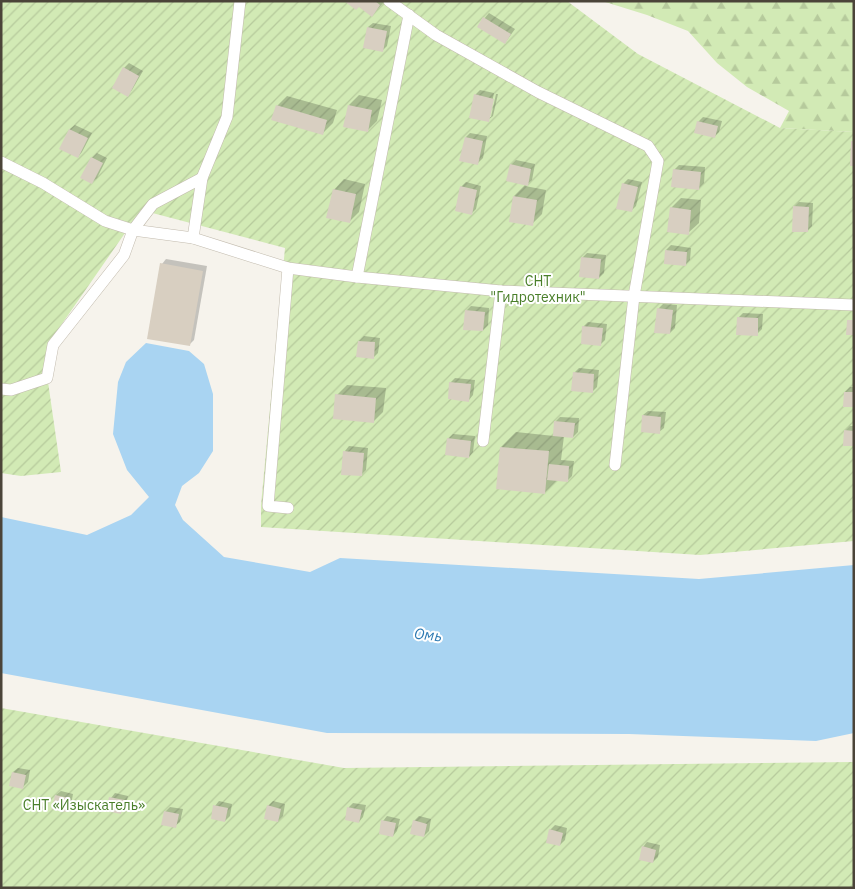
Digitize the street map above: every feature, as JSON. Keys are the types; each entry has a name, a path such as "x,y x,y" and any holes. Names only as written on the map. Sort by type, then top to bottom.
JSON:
{"lane":[{"path":"193,238 202,178 227,117 240,1"},
{"path":"388,1 436,35 538,92 648,146 658,162 634,296 615,465"},
{"path":"357,277 409,15"},
{"path":"1,162 43,183 105,221 133,230 193,238 288,268 357,277 501,290 854,304"},
{"path":"1,389 11,390 47,378 53,345 124,255 133,230 153,204 202,178"},
{"path":"288,268 268,506 288,508"},
{"path":"483,441 501,290"}],"green space":[{"name":"СНТ \"Гидротехник\"","path":"1,1 567,1 638,54 780,128 854,132 854,541 700,555 261,527 261,505 285,248 141,210 48,344 46,368 61,472 21,476 1,473"},
{"path":"602,1 854,1 854,132 780,128 789,111 747,87 717,63 688,31 647,15"},
{"name":"СНТ «Изыскатель»","path":"1,708 344,768 854,762 854,888 1,888"}],"water":[{"name":"Омь","path":"146,343 189,351 204,364 213,394 213,451 199,473 182,486 175,505 183,520 224,557 310,572 340,558 699,579 854,565 854,733 816,741 629,734 327,733 1,673 1,517 87,535 131,515 149,497 127,470 113,434 118,382 126,362"}],"building":[{"path":"344,1 375,1 380,5 372,17 359,7 356,10"},
{"path":"483,17 511,34 505,44 477,27"},
{"path":"367,27 387,31 383,52 363,48"},
{"path":"123,67 139,76 128,97 112,88"},
{"path":"474,94 494,99 489,122 469,118"},
{"path":"276,105 327,120 323,135 271,120"},
{"path":"348,105 372,110 368,132 343,127"},
{"path":"697,121 718,126 715,138 694,133"},
{"path":"69,129 88,138 78,158 59,149"},
{"path":"465,137 483,141 478,165 459,161"},
{"path":"851,141 854,141 854,166 850,166"},
{"path":"91,157 103,163 92,184 80,178"},
{"path":"510,164 531,169 528,186 506,181"},
{"path":"673,169 701,172 699,190 671,187"},
{"path":"622,183 638,187 632,212 616,209"},
{"path":"460,186 477,190 472,215 455,211"},
{"path":"333,189 356,194 350,223 326,218"},
{"path":"513,196 537,200 533,226 509,222"},
{"path":"793,206 809,207 808,232 792,232"},
{"path":"670,207 691,210 689,235 667,232"},
{"path":"665,250 687,252 686,266 664,264"},
{"path":"581,257 601,259 599,279 579,277"},
{"path":"160,263 203,271 190,346 147,339"},
{"path":"657,308 673,310 670,334 654,333"},
{"path":"465,310 485,312 483,331 463,330"},
{"path":"737,317 758,318 758,336 736,335"},
{"path":"847,320 854,320 854,335 846,335"},
{"path":"582,326 603,328 601,346 581,344"},
{"path":"358,341 375,342 374,359 356,357"},
{"path":"573,372 594,374 593,393 571,391"},
{"path":"449,382 471,384 469,402 448,399"},
{"path":"844,392 854,392 854,407 843,407"},
{"path":"335,394 376,398 374,423 333,419"},
{"path":"642,415 661,417 660,434 641,432"},
{"path":"554,421 575,423 573,438 553,436"},
{"path":"844,430 854,431 854,446 843,446"},
{"path":"447,438 471,441 469,458 445,455"},
{"path":"500,447 549,451 545,494 496,489"},
{"path":"343,451 364,453 362,476 341,475"},
{"path":"549,464 569,466 568,482 547,480"},
{"path":"12,772 26,775 23,789 9,786"},
{"path":"55,795 69,798 66,812 52,809"},
{"path":"109,797 124,800 121,814 106,811"},
{"path":"213,805 228,808 225,822 211,819"},
{"path":"267,805 281,809 278,822 264,819"},
{"path":"347,807 362,810 359,823 345,820"},
{"path":"164,811 179,814 176,828 161,825"},
{"path":"381,820 396,823 393,837 379,834"},
{"path":"413,820 427,824 424,837 410,834"},
{"path":"549,829 563,833 560,846 546,843"},
{"path":"642,846 656,850 653,863 639,860"}]}
